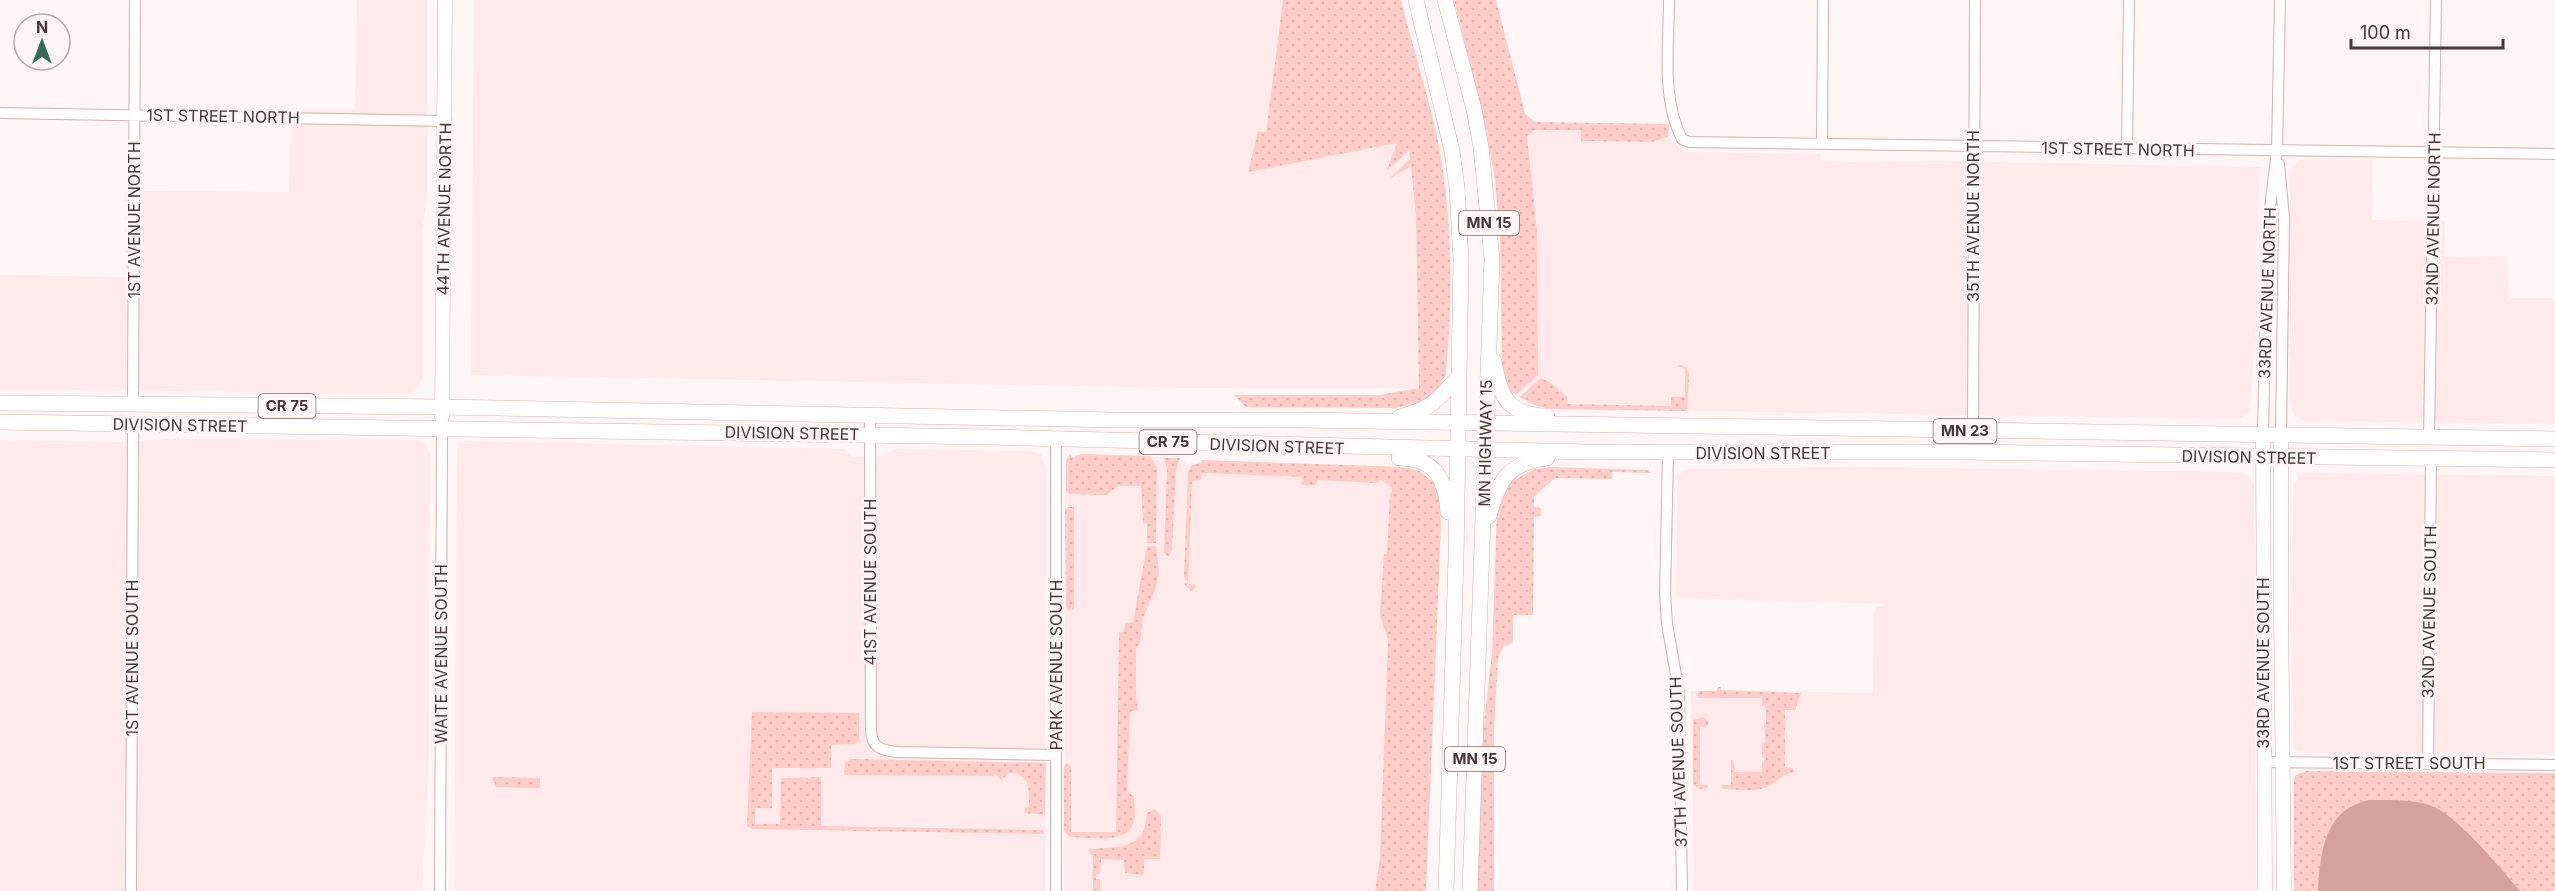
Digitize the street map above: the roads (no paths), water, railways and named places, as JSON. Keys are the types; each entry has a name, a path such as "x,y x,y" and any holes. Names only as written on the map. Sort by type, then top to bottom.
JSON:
{"highway":[{"name":"MN HIGHWAY 15","path":"1416,0 1445,115 1457,188 1461,259 1456,557 1446,891"},
{"name":"MN HIGHWAY 15","path":"1446,0 1474,109 1485,179 1492,259 1470,891"},
{"path":"1489,332 1498,384 1502,394 1514,408 1540,416 1592,417 1620,426"},
{"path":"1382,422 1425,410 1435,404 1459,376"},
{"name":"DIVISION STREET","path":"0,403 133,405 869,435 1305,447 1668,453 1950,452 2263,458 2555,460"},
{"name":"DIVISION STREET","path":"0,422 133,425 442,417 870,415 2555,439"},
{"path":"1305,447 1337,457 1408,458 1429,465 1441,479 1446,493 1456,557"},
{"path":"1483,536 1497,488 1512,469 1532,460 1587,452"}],"main road":[{"name":"44TH AVENUE NORTH","path":"442,417 446,121 445,0"},
{"name":"33RD AVENUE SOUTH","path":"2263,435 2265,891"},
{"name":"33RD AVENUE SOUTH","path":"2281,436 2284,891"}],"street":[{"name":"1ST AVENUE NORTH","path":"133,405 135,0"},
{"name":"1ST STREET NORTH","path":"1669,0 1669,84 1673,113 1682,139 1698,142 2127,150 2555,154"},
{"path":"1822,144 1823,0"},
{"name":"35TH AVENUE NORTH","path":"1972,432 1975,0"},
{"path":"2127,150 2128,0"},
{"name":"33RD AVENUE NORTH","path":"2263,435 2268,220 2277,151 2280,0"},
{"name":"32ND AVENUE NORTH","path":"2429,438 2436,0"},
{"name":"1ST STREET NORTH","path":"0,113 446,121"},
{"name":"33RD AVENUE NORTH","path":"2277,151 2284,203 2281,436"},
{"name":"41ST AVENUE SOUTH","path":"870,415 871,738 876,747 897,752 1056,755"},
{"name":"WAITE AVENUE SOUTH","path":"440,891 442,417"},
{"name":"1ST AVENUE SOUTH","path":"131,891 133,425"},
{"name":"PARK AVENUE SOUTH","path":"1056,439 1056,891"},
{"name":"37TH AVENUE SOUTH","path":"1668,453 1665,595 1667,624 1679,692 1682,891"},
{"name":"32ND AVENUE SOUTH","path":"2428,764 2431,459"},
{"name":"1ST STREET SOUTH","path":"2264,762 2555,765"}]}
